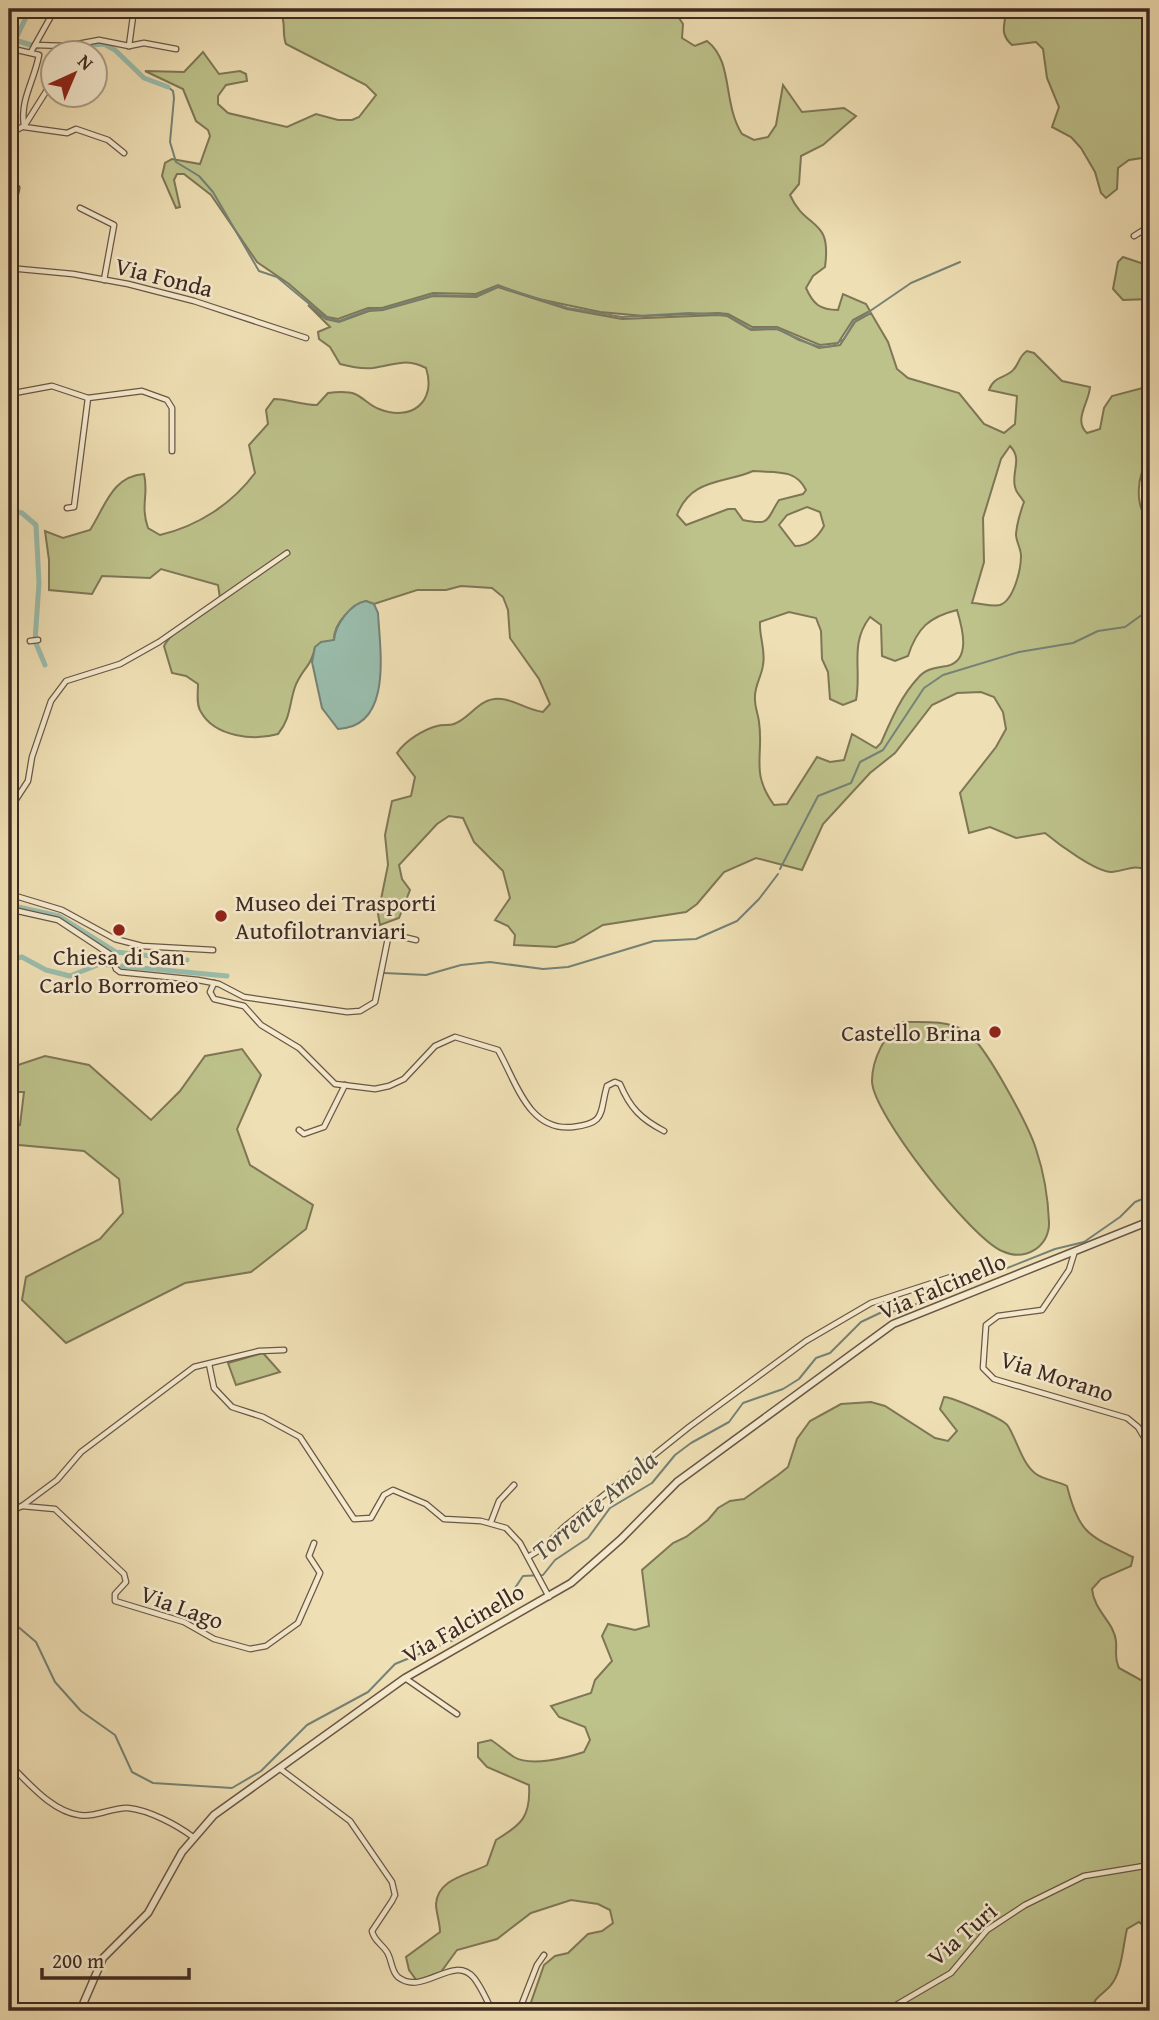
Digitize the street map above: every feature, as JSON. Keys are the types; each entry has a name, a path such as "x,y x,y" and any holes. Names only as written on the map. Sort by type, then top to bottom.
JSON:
{"street":[{"path":"34,47 55,9"},
{"path":"129,46 134,9"},
{"path":"9,58 16,51 34,47 67,46 99,40 129,46 144,43 176,49"},
{"path":"24,126 21,106 31,85 39,55 34,47"},
{"path":"9,48 16,51"},
{"path":"9,134 24,126 38,104"},
{"path":"24,126 67,133 76,129 108,140 124,153"},
{"path":"9,225 18,188"},
{"path":"80,208 114,225 104,279"},
{"path":"1134,236 1150,226"},
{"name":"Via Fonda","path":"9,268 104,279 194,301 306,338"},
{"path":"9,394 52,386 88,398 142,391 167,400 172,408 172,451"},
{"path":"67,508 74,507 88,398"},
{"path":"9,842 13,833 13,804 28,781 32,757 51,701 66,681 120,664 159,642 286,553"},
{"path":"30,641 38,640"},
{"path":"9,894 62,910 114,939 177,950 213,950"},
{"path":"9,909 58,920 111,955 120,972 214,983 244,997 360,1012 369,1007 377,995 387,939 395,935 416,940"},
{"path":"214,983 211,992 214,999 244,1006 261,1025 299,1048 329,1080 375,1089 389,1086 404,1079 435,1046 455,1037 465,1038 498,1050 536,1116 551,1126 565,1128 594,1122 600,1117 607,1086 615,1082 620,1084 628,1103 639,1117 664,1131"},
{"path":"299,1130 304,1134 324,1128 345,1085"},
{"name":"Via Falcinello","path":"80,2011 103,1958 148,1913 204,1823 278,1768 405,1678 548,1595 621,1539 677,1482 893,1324 1074,1254 1150,1221"},
{"name":"Via Morano","path":"1074,1254 1069,1270 1042,1310 998,1316 986,1325 983,1368 994,1378 1127,1418 1138,1426 1150,1447"},
{"name":"Via Falcinello","path":"529,1559 689,1427 806,1340 871,1303 954,1276"},
{"path":"9,1512 22,1506 57,1480 81,1452 194,1367 258,1352 284,1350"},
{"path":"209,1364 211,1382 223,1400 238,1410 263,1417 300,1437 354,1519 371,1518 384,1496 393,1490 426,1504 444,1519 491,1522 511,1532 548,1595"},
{"path":"491,1522 499,1501 514,1485"},
{"name":"Via Lago","path":"22,1506 55,1509 124,1574 126,1581 115,1594 115,1601 184,1622 214,1639 250,1649 265,1646 298,1623 320,1573 309,1556 314,1543"},
{"path":"405,1678 457,1714"},
{"path":"9,1764 38,1792 65,1810 80,1815 129,1808 180,1827 193,1837"},
{"path":"278,1768 350,1821 392,1882 392,1901 372,1931 388,1953 395,1974 415,1983 430,1981 447,1971 466,1972 473,1977 492,2011"},
{"name":"Via Turi","path":"886,2011 951,1972 986,1930 1025,1905 1084,1876 1150,1865"},
{"path":"519,2011 537,1965 544,1955"}],"green space":[{"path":"277,9 336,9 348,13 373,9 673,9 683,24 682,38 695,46 707,41 721,60 732,109 742,134 754,140 768,137 776,125 783,85 802,112 844,108 856,116 823,145 801,156 799,184 790,195 796,206 816,225 825,239 825,267 813,276 806,288 811,298 826,309 838,310 843,294 866,304 870,311 853,320 838,343 820,345 777,327 752,327 728,314 644,316 600,312 529,297 498,285 476,294 433,293 382,308 368,308 338,319 327,317 289,284 257,262 211,195 184,174 177,174 174,180 180,207 176,208 162,176 165,163 172,159 200,164 210,136 208,130 196,121 183,89 145,71 184,72 203,52 219,74 240,71 246,74 247,81 226,85 218,96 218,104 228,113 287,127 316,114 338,120 352,120 359,117 376,95 366,85 286,44 282,18"},
{"path":"1006,9 1150,9 1150,147 1142,158 1129,160 1118,168 1117,189 1106,198 1101,193 1095,172 1081,148 1071,137 1052,127 1059,107 1047,78 1043,49 1036,42 1012,45 1008,41 1004,32"},
{"path":"1123,257 1150,266 1150,299 1123,300 1113,289 1118,262"},
{"path":"498,287 567,309 622,319 727,316 751,330 777,329 819,348 840,345 855,322 871,313 888,342 897,369 908,378 959,393 984,424 1004,433 1015,424 1017,396 989,390 997,379 1014,369 1027,351 1034,353 1062,381 1090,387 1081,423 1087,433 1100,429 1104,408 1112,396 1150,386 1150,458 1142,473 1139,499 1150,523 1150,870 1134,867 1105,871 1077,857 1045,833 1016,838 990,827 969,833 960,793 996,747 1006,729 1003,712 994,697 981,692 957,693 932,705 895,753 870,773 823,824 802,870 756,858 724,872 697,904 686,912 603,925 574,942 556,947 514,945 515,935 508,926 495,920 510,898 503,871 474,842 463,818 449,816 437,824 399,865 402,879 410,890 399,918 380,925 378,914 388,865 385,835 392,801 411,796 415,777 397,753 421,733 437,726 454,724 481,704 493,699 506,700 543,712 550,704 539,679 510,638 508,610 503,597 492,588 461,586 446,590 417,590 374,604 366,601 360,604 340,621 334,640 315,647 297,681 288,717 278,734 247,737 225,732 207,720 198,706 198,684 186,676 172,673 164,646 176,632 214,605 220,598 218,585 161,569 150,578 102,576 92,594 49,590 45,531 63,538 90,530 117,487 124,480 144,474 148,528 160,535 201,520 225,504 255,473 249,445 268,424 266,410 274,399 317,405 328,393 345,392 355,394 376,408 391,412 411,411 419,406 428,391 426,368 406,362 369,368 340,364 330,347 319,339 318,332 330,327 308,305 326,319 339,322 369,311 383,310 433,296 476,297","holes":["1010,446 1016,456 1015,487 1024,502 1016,534 1021,553 1020,568 1013,591 1005,602 1000,605 972,603 984,562 983,518 1001,459","753,471 784,473 796,478 806,490 803,494 779,500 763,522 743,520 735,509 728,509 686,525 677,515 683,503 699,488","807,507 820,512 824,526 812,540 795,546 779,525 787,515","957,610 963,642 960,657 955,663 928,670 918,678 901,700 881,743 876,748 852,734 844,760 830,762 817,757 787,804 774,805 762,783 759,764 760,734 755,700 764,659 760,622 789,612 816,618 821,631 822,659 828,672 830,699 843,705 856,700 858,647 870,617 881,625 882,656 895,661 908,656 920,631 939,616"]},
{"path":"903,1022 943,1023 965,1031 983,1051 1005,1086 1032,1138 1045,1185 1048,1231 1041,1245 1035,1250 1011,1254 988,1241 947,1200 888,1119 876,1097 873,1073 885,1040"},
{"path":"242,1049 261,1075 237,1129 250,1165 313,1205 306,1229 251,1272 185,1283 66,1343 22,1300 26,1277 100,1239 123,1213 119,1179 84,1151 19,1145 9,1130 20,1125 24,1092 9,1092 9,1068 45,1056 89,1065 151,1120 180,1091 205,1056"},
{"path":"263,1353 280,1372 236,1385 228,1363"},
{"path":"944,1397 978,1409 1005,1423 1031,1470 1039,1476 1067,1486 1076,1515 1088,1532 1133,1557 1131,1566 1101,1579 1092,1589 1096,1604 1112,1628 1119,1668 1150,1685 1150,1931 1139,1922 1127,1929 1115,1980 1094,2002 1091,2011 528,2011 544,1965 555,1956 568,1953 588,1934 602,1931 613,1923 610,1910 598,1904 571,1900 531,1913 497,1939 457,1950 441,1972 417,1981 409,1970 406,1957 440,1932 436,1904 442,1888 456,1878 487,1865 496,1840 512,1830 526,1813 529,1785 487,1767 478,1757 478,1743 491,1740 514,1757 530,1761 558,1759 584,1752 590,1740 585,1727 559,1717 551,1706 591,1693 595,1680 612,1661 602,1636 608,1624 635,1630 649,1626 642,1570 673,1543 686,1537 708,1520 718,1508 730,1501 744,1499 788,1467 797,1439 810,1421 841,1404 871,1402 885,1406 935,1438 948,1441 957,1431 940,1409"}],"shaded area":[{"path":"366,601 374,604 378,613 381,665 379,684 368,715 356,725 338,729 322,708 312,662 315,647 321,642 334,640 337,628 345,616 355,606"}],"waterway":[{"path":"9,53 30,9"},
{"path":"18,41 38,47"},
{"path":"108,46 144,78 168,87"},
{"path":"168,87 173,91 174,98 170,142 176,162 199,176 213,192 259,271 277,277 326,318 339,321 368,310 383,309 433,295 476,296 498,286 568,308 622,317 689,313 727,315 751,329 777,328 820,347 832,346 844,339 854,322 911,283 960,262"},
{"path":"9,510 22,513 36,525 39,583 35,641 45,665"},
{"path":"780,869 818,796 851,783 860,762 883,750 924,688 943,675 1019,652 1073,643 1098,631 1125,627 1150,609"},
{"path":"384,973 426,975 461,965 490,962 543,969 568,967 654,941 696,939 737,921 759,899 778,874"},
{"path":"9,905 59,916 116,952 187,960"},
{"path":"9,960 22,957 46,970 70,976 100,964 227,976"},
{"name":"Torrente Amola","path":"9,1619 36,1642 55,1682 81,1711 115,1735 132,1772 153,1783 232,1788 261,1771 307,1725 368,1692 395,1664 458,1638 484,1612 511,1594 523,1576 543,1575 555,1560 588,1538 610,1508 652,1483 675,1455 729,1422 743,1403 783,1389 799,1379 816,1358 830,1353 861,1322 882,1312 899,1311 1055,1249 1084,1242 1120,1217 1135,1202 1150,1196"}],"place":[{"name":"Museo dei Trasporti Autofilotranviari","path":"221,916"},
{"name":"Chiesa di San Carlo Borromeo","path":"119,930"},
{"name":"Castello Brina","path":"995,1032"}]}
